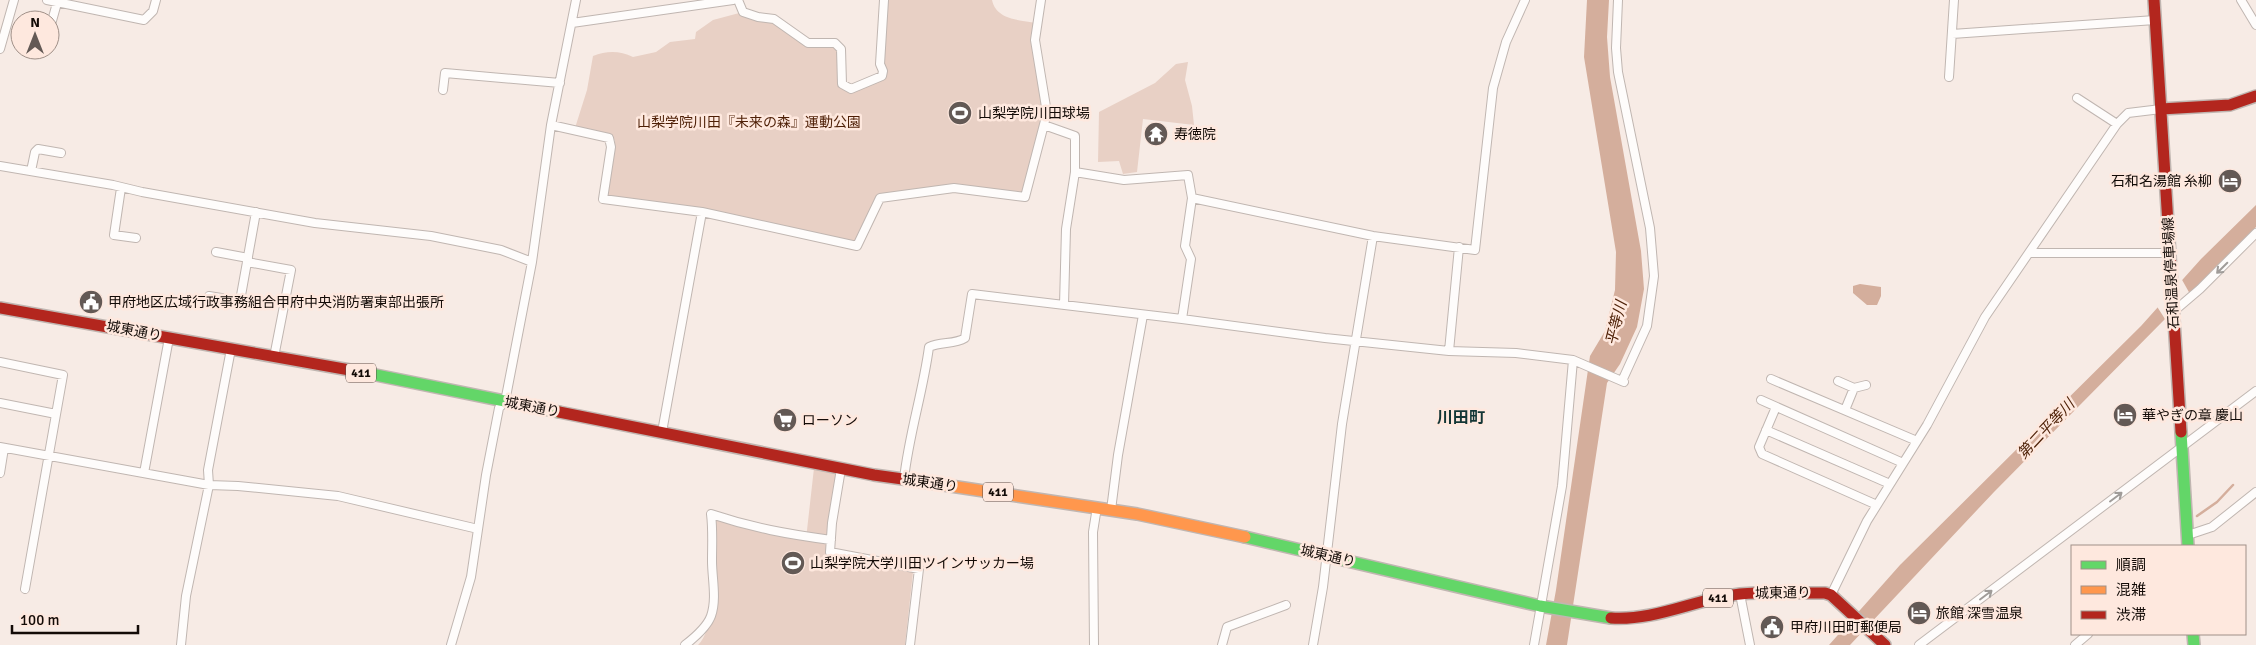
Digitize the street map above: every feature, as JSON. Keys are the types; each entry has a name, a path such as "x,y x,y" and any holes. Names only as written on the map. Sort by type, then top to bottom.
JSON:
{"main road":[{"name":"石和温泉停車場線","path":"2154,0 2188,541"},
{"path":"2161,109 2230,105 2256,96"},
{"name":"城東通り","path":"0,308 274,357 662,432 841,469 1098,507 1326,555 1542,606 1580,613 1630,619 1658,615 1704,601 1740,594 1806,592 1832,594 1885,645"}],"street":[{"path":"0,49 4,23 14,0"},
{"path":"47,0 144,20 153,11 156,0"},
{"path":"451,645 471,577 486,476 499,408 505,402 532,262 551,125 576,0"},
{"path":"572,23 732,0"},
{"path":"738,0 742,12 774,19 808,43 835,43 841,49 842,84 851,88 882,76 883,71 880,64 884,0"},
{"path":"551,125 609,138 611,147 603,199 702,212 857,246 880,198 954,188 1025,197 1047,113 1034,40 1041,0"},
{"path":"1192,198 1373,236 1475,250 1493,88 1506,42 1525,0"},
{"path":"904,479 907,456 926,373 928,347 938,343 960,342 965,338 972,294 1356,341 1449,351 1516,353 1573,360 1622,381 1647,326 1654,276 1650,228 1618,72 1616,48 1618,0"},
{"path":"1949,77 1954,0"},
{"path":"2241,0 2256,25"},
{"path":"55,10 57,3"},
{"path":"1952,34 2155,20"},
{"path":"443,90 445,74 560,83"},
{"path":"2077,98 2117,124"},
{"path":"1832,594 1867,520 1916,441 1985,317 2117,124 2128,113 2161,109"},
{"path":"1044,125 1075,136 1074,172 1066,229 1064,305"},
{"path":"30,171 35,152 38,149 61,153"},
{"path":"0,166 315,223 431,236 501,250 532,262"},
{"path":"1074,172 1124,180 1188,175 1192,198 1184,246 1191,259 1182,319"},
{"path":"121,188 114,235 136,238"},
{"path":"209,296 240,300 256,212"},
{"path":"662,432 702,212"},
{"path":"2173,311 2200,289 2256,233"},
{"path":"1314,645 1342,424 1373,236"},
{"path":"1449,351 1459,248"},
{"path":"216,252 291,270 274,357"},
{"path":"2029,253 2170,253"},
{"path":"1111,510 1118,455 1143,315"},
{"path":"144,473 169,338"},
{"path":"182,645 186,596 209,485 208,470 231,349"},
{"path":"1534,645 1562,486 1573,360"},
{"path":"0,362 63,375 25,589"},
{"path":"1771,379 1916,441"},
{"path":"1838,381 1854,388 1866,385"},
{"path":"1845,410 1854,388"},
{"path":"1919,645 2256,390"},
{"path":"1761,400 1903,463"},
{"path":"0,403 56,414"},
{"path":"1776,406 1759,447 1762,454 1877,505"},
{"path":"1766,430 1890,484"},
{"path":"0,473 2,447 209,485 338,496 478,529"},
{"path":"841,469 830,552 919,569 910,645"},
{"path":"2188,541 2212,527 2256,492"},
{"path":"1094,645 1093,532 1098,507"},
{"path":"685,645 693,639 711,618 714,604 712,559 714,537 711,514 748,527 831,540"},
{"path":"1740,594 1750,645"},
{"path":"1222,645 1227,627 1286,605"},
{"path":"2076,645 2087,635"}],"green space":[{"name":"山梨学院川田『未来の森』運動公園","path":"884,0 992,0 994,7 1003,15 1016,20 1036,23 1047,113 1025,197 954,188 880,198 857,246 702,212 603,199 615,141 612,136 575,128 587,90 593,56 613,52 633,57 656,52 670,42 695,39 696,32 713,20 743,12 774,19 808,43 835,43 841,49 842,84 851,88 882,76"},
{"path":"1188,62 1185,80 1192,106 1194,125 1143,119 1137,172 1123,174 1119,161 1098,162 1099,112 1155,83 1176,64"},
{"name":"山梨学院大学川田ツインサッカー場","path":"814,468 838,473 827,555 913,572 905,645 698,645 714,618 715,520 806,539"}],"water":[{"name":"平等川","path":"1587,0 1609,0 1607,37 1610,77 1641,251 1644,289 1637,327 1620,364 1607,383 1567,645 1546,645 1556,590 1590,356 1605,331 1615,290 1616,252 1584,57"},
{"name":"第二平等川","path":"2256,205 2256,227 1994,492 1850,645 1829,645 1900,565 2141,326 2201,259"},
{"path":"1860,284 1881,287 1881,296 1877,305 1867,305 1853,293 1853,286"}],"pier":[{"path":"2181,278 2190,294 2165,319 2156,305"}],"waterway":[{"path":"2197,516 2217,502 2233,485"}],"traffic: fast":[{"path":"361,372 559,412"},
{"path":"2181,432 2188,545"},
{"path":"1245,537 1540,606 1611,618"},
{"path":"2193,635 2194,645"}],"traffic: slow":[{"path":"924,482 1137,514 1245,537"}],"traffic: jam":[{"path":"2154,0 2181,432"},
{"path":"2161,109 2230,105 2256,96"},
{"path":"0,308 361,372"},
{"path":"559,412 874,475 924,482"},
{"path":"1611,618 1644,616 1707,600 1740,594 1772,592 1825,593 1831,595 1885,645"}],"place":[{"name":"山梨学院川田球場","path":"960,113"},
{"name":"寿徳院","path":"1156,134"},
{"name":"石和名湯館 糸柳","path":"2230,181"},
{"name":"甲府地区広域行政事務組合甲府中央消防署東部出張所","path":"91,302"},
{"name":"華やぎの章 慶山","path":"2125,415"},
{"name":"ローソン","path":"785,420"},
{"name":"山梨学院大学川田ツインサッカー場","path":"793,563"},
{"name":"旅館 深雪温泉","path":"1919,613"},
{"name":"甲府川田町郵便局","path":"1772,627"}],"district":[{"name":"川田町","path":"1461,418"}]}
